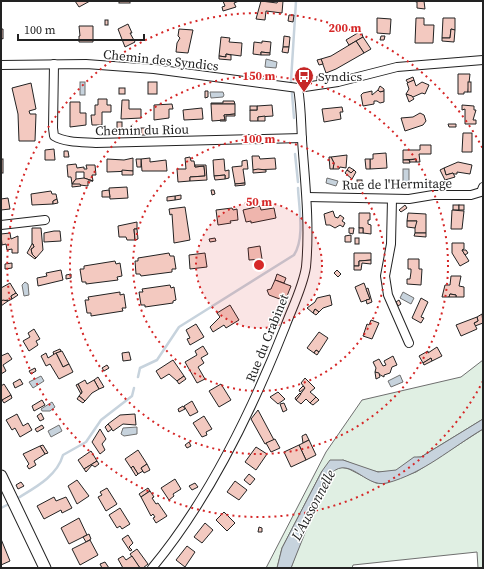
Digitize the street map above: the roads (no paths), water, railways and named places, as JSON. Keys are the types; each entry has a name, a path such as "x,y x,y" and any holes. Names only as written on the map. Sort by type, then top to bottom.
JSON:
{"main road":[{"path":"1,476 46,568"}],"street":[{"name":"Chemin des Syndics","path":"1,65 54,64 154,69 294,88 338,82 397,67 483,60"},
{"name":"Chemin du Riou","path":"54,64 53,128 54,136 57,138 96,143 302,138"},
{"name":"Rue du Crabinet","path":"152,568 166,552 205,490 259,390 306,268 307,197 302,138 294,88"},
{"name":"Rue de l'Hermitage","path":"307,197 392,199 433,195 471,195 482,192"},
{"path":"392,199 391,244 385,276 388,295 409,343"},
{"path":"1,226 45,220"}],"water":[{"path":"266,59 277,62 276,68 265,67"},
{"path":"80,82 85,82 85,95 80,95"},
{"path":"210,92 223,92 224,95 223,97 211,98"},
{"path":"403,169 409,169 409,182 403,182"},
{"path":"327,178 338,181 336,186 326,183"},
{"path":"25,282 28,284 29,295 24,296 22,285"},
{"path":"403,292 414,298 411,304 400,298"},
{"path":"400,375 403,382 391,387 388,381"},
{"path":"41,376 44,381 33,388 29,382"},
{"path":"52,402 55,407 50,411 42,411 41,409"},
{"name":"L'Aussonnelle","path":"483,419 483,429 425,467 400,479 387,483 379,483 371,481 349,469 342,468 335,470 327,478 291,568 277,568 282,548 322,471 330,460 343,460 378,472 396,470 414,457 421,457"},
{"path":"59,425 62,431 51,437 48,431"},
{"path":"137,427 137,434 124,436 121,434 123,428"}],"waterway":[{"path":"294,118 291,81 296,1"},
{"path":"295,154 298,182"},
{"path":"138,377 140,368 157,360 179,327 294,255 300,232 298,188"},
{"path":"18,498 39,485 51,475 56,469 63,455 86,442 101,420 132,396 134,388"},
{"path":"1,508 9,504"}],"place":[{"name":"Syndics","path":"304,93"}]}
